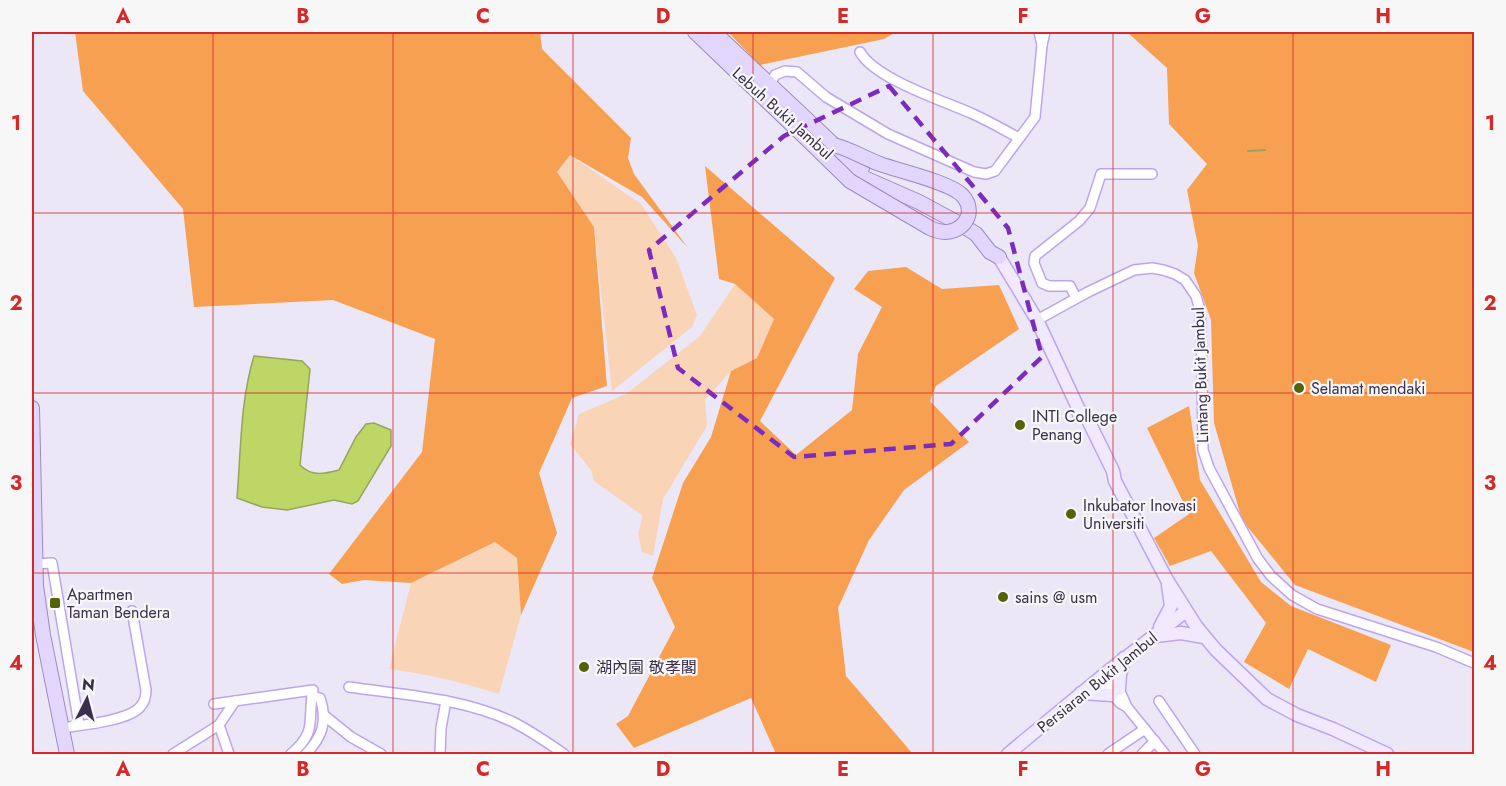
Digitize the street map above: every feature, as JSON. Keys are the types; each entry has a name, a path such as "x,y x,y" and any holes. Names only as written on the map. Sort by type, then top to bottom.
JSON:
{"main road":[{"name":"Lebuh Bukit Jambul","path":"695,32 813,145 853,173 919,202 960,224 976,234 990,252 999,258"},
{"name":"Lebuh Bukit Jambul","path":"714,32 850,160 870,173 967,220 997,242 999,258 1037,320 1079,410 1080,419 1100,462 1107,474 1115,481 1167,580 1204,637 1267,699 1297,715 1387,754"},
{"path":"813,145 850,181 910,217 939,232 952,232 962,227 967,216 968,205 960,193 878,163 850,149 834,145"},
{"path":"32,408 37,635 67,754"},
{"path":"1155,636 1166,620 1171,606 1167,580"},
{"name":"Persiaran Bukit Jambul","path":"1008,754 1124,658 1186,611"},
{"path":"1155,636 1181,633 1204,637"},
{"path":"1081,693 1116,692 1124,658"}],"street":[{"path":"1039,32 1042,45"},
{"path":"770,84 775,75 785,71 797,72 826,97 888,134 974,172 986,174 994,171 1033,122 1045,32"},
{"path":"860,52 864,60 902,84 976,115 1019,138"},
{"path":"1076,298 1070,286 1049,286 1042,283 1034,263 1035,256 1079,221 1090,208 1101,174 1152,174"},
{"name":"Lintang Bukit Jambul","path":"1037,320 1134,270 1152,268 1163,270 1185,280 1196,296 1200,310 1203,450 1209,468 1239,528 1258,559 1271,576 1293,595 1317,609 1436,647 1474,663"},
{"path":"34,564 52,563 80,725"},
{"path":"62,728 130,714 144,702 146,690 132,611"},
{"path":"1102,676 1165,754"},
{"path":"350,687 447,701 485,711 513,723 564,754"},
{"path":"291,754 302,745 310,731 313,693"},
{"path":"214,704 313,693 320,699 325,717 319,741 306,754"},
{"path":"173,754 219,725 235,701"},
{"path":"440,754 441,728 447,701"},
{"path":"1159,701 1195,754"},
{"path":"325,717 351,737 381,754"},
{"path":"219,725 229,754"},
{"path":"1115,753 1145,729"},
{"path":"1142,754 1155,741"}],"highlighted area":[{"path":"889,86 1008,228 1042,357 951,444 794,457 678,368 649,250 784,136"}],"shaded area":[{"path":"75,32 540,32 542,49 631,138 628,158 634,174 688,248 642,197 570,155 557,172 594,227 607,386 572,398 539,473 557,533 521,615 517,558 495,542 411,583 364,580 342,584 329,574 422,452 435,339 333,300 194,307 183,209 83,91"},
{"path":"728,32 896,32 884,39 760,65"},
{"path":"1127,32 1474,32 1474,652 1295,585 1242,520 1214,423 1211,320 1194,273 1198,246 1187,190 1207,164 1169,124 1167,68"},
{"path":"570,155 641,204 676,258 697,315 692,327 612,391 594,227 557,172"},
{"path":"705,166 835,278 760,421 796,455 852,410 858,354 882,307 854,289 868,271 906,267 942,289 999,285 1019,329 936,386 930,401 969,442 904,490 869,540 838,608 846,676 913,754 776,754 751,698 634,748 616,724 628,716 675,627 652,578 683,483 711,437 731,371 757,358 774,319 735,284 719,279"},
{"path":"735,284 774,319 757,358 731,371 705,400 707,426 663,499 653,556 642,552 638,534 643,516 594,481 591,470 570,444 579,414 626,394 700,336"},
{"path":"254,356 302,361 310,369 300,465 305,469 314,473 339,470 356,437 366,424 374,423 391,430 391,446 358,501 352,504 334,500 287,510 262,507 237,498 246,391"},
{"path":"1189,406 1200,480 1261,582 1291,606 1391,645 1376,682 1308,649 1289,689 1244,662 1266,623 1211,551 1170,566 1154,538 1189,514 1147,428"},
{"path":"495,542 517,558 521,615 499,694 444,679 389,669 411,583"}],"waterway":[{"path":"1248,151 1265,150"}],"place":[{"name":"Selamat mendaki","path":"1299,388"},
{"name":"INTI College Penang","path":"1020,425"},
{"name":"Inkubator Inovasi Universiti","path":"1071,514"},
{"name":"sains @ usm","path":"1003,597"},
{"name":"Apartmen Taman Bendera","path":"55,603"},
{"name":"湖內園 敬孝閣","path":"584,667"}]}
